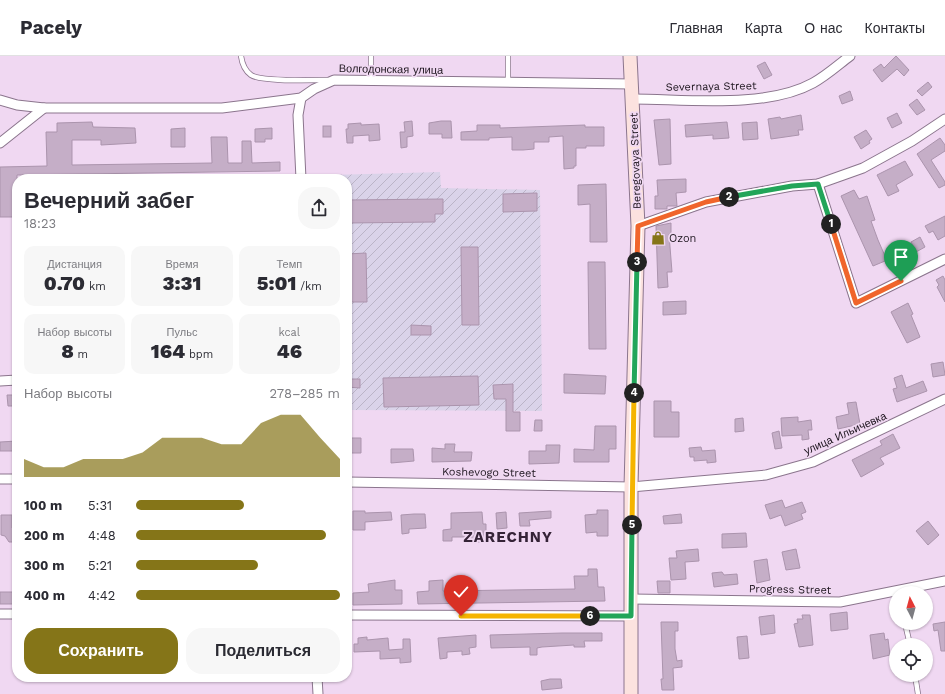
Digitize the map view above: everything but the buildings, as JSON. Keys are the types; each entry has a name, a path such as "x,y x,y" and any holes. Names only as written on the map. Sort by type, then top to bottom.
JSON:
{"main road":[{"name":"Beregovaya Street","path":"630,56 638,226 631,487 631,694"}],"street":[{"name":"Severnaya Street","path":"633,99 735,100 782,95 813,83 850,56"},
{"name":"Волгодонская улица","path":"0,100 17,105 44,108 222,108 301,98 314,89 334,80 632,84"},
{"path":"301,98 298,115 301,174"},
{"path":"0,142 44,108"},
{"path":"638,226 706,202 792,186 818,184 863,168 912,141 945,120"},
{"path":"818,184 856,303 945,259"},
{"path":"0,381 12,380"},
{"name":"улица Ильичевка","path":"631,487 766,475 814,462 945,399"},
{"path":"0,479 12,479"},
{"name":"Koshevogo Street","path":"352,482 631,487"},
{"name":"Progress Street","path":"922,586 945,581"},
{"name":"Progress Street","path":"632,599 840,602 889,593"},
{"path":"0,614 12,614"},
{"path":"352,616 631,616"},
{"path":"317,682 318,694"}],"lane":[{"path":"241,56 242,64 251,75 268,79 334,80"},
{"path":"371,56 371,81"},
{"path":"508,56 508,82"},
{"path":"916,682 918,694"}],"shaded area":[{"path":"440,172 441,188 540,190 542,411 352,410 352,174"}],"place":[{"name":"Ozon","path":"658,238"}],"district":[{"name":"ZARECHNY","path":"508,537"}],"route":[{"path":"461,616 631,616 631,487 638,226 706,202 792,186 818,184 856,303 901,281"}]}
